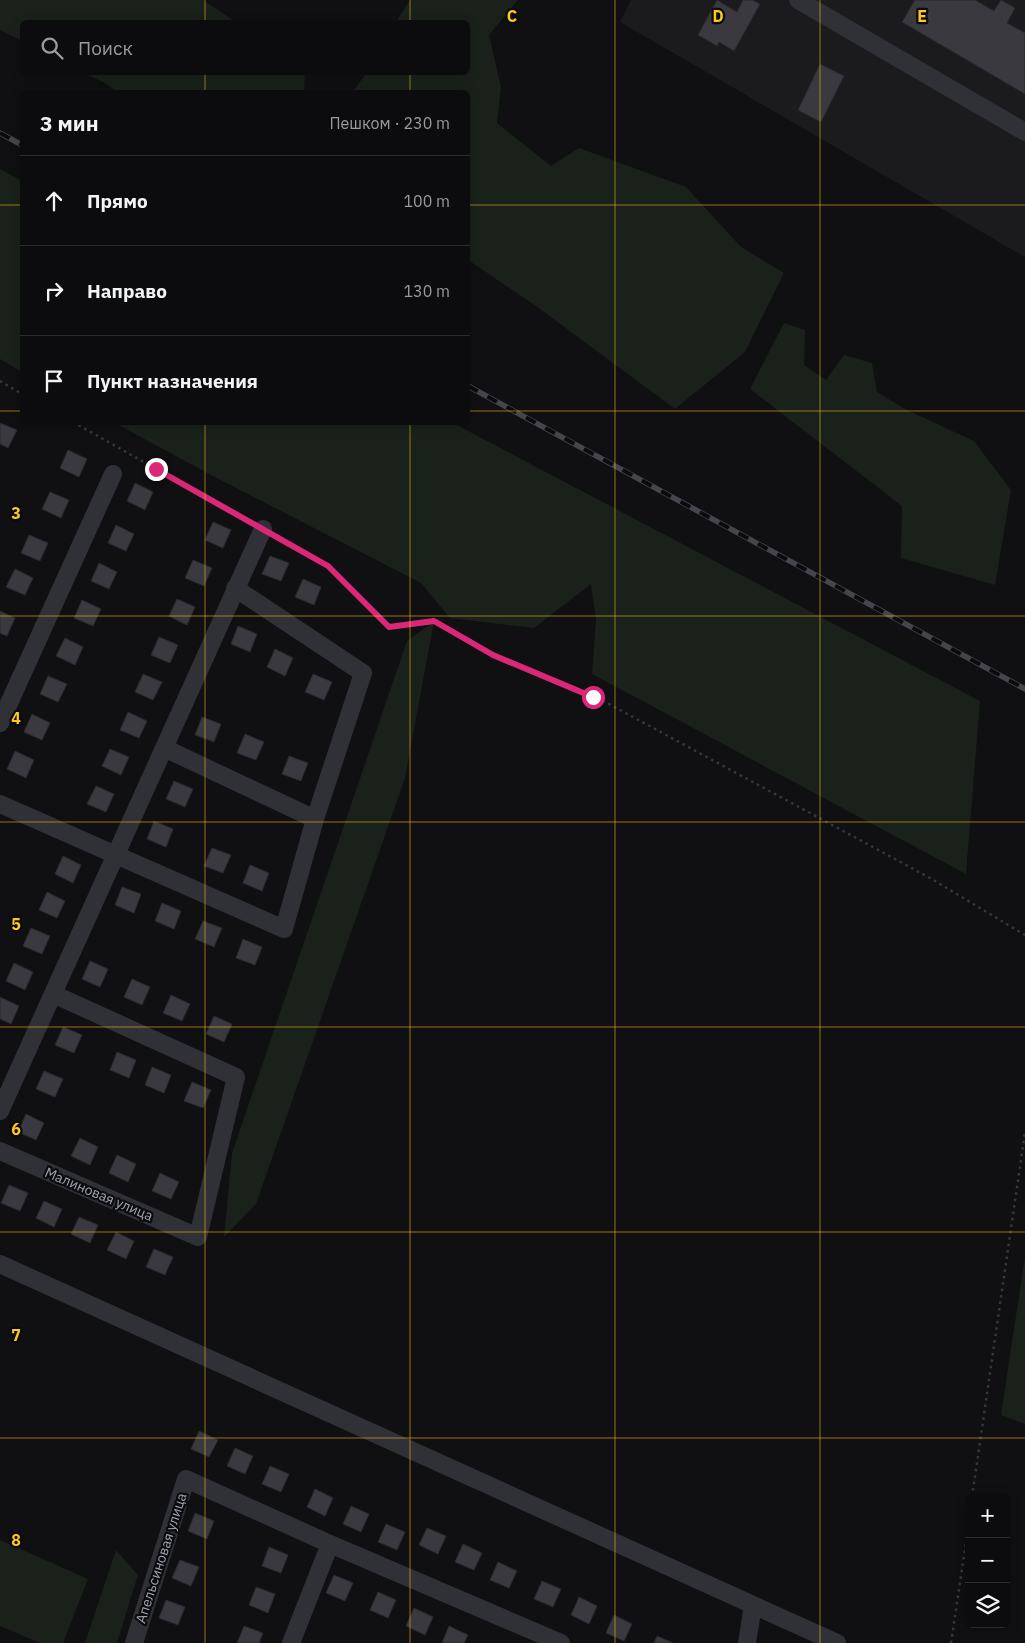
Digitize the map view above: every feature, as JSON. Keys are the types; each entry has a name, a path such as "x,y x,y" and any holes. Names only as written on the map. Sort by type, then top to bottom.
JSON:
{"street":[{"path":"798,0 1025,132"},
{"path":"0,723 113,474"},
{"path":"0,1111 262,529"},
{"path":"0,804 284,929 315,819 363,673 235,588"},
{"path":"164,748 315,819"},
{"name":"Малиновая улица","path":"0,1151 198,1237 236,1077 53,994"},
{"path":"0,1264 837,1643"},
{"name":"Апельсиновая улица","path":"134,1643 186,1479 330,1544 561,1643"},
{"path":"291,1643 330,1544"},
{"path":"747,1643 753,1605"}],"path":[{"path":"0,381 20,393"},
{"path":"78,425 328,566 389,627 434,621 493,655 609,704 930,878 1025,935"},
{"path":"973,1493 1025,1132"},
{"path":"951,1643 967,1538"}],"shaded area":[{"path":"0,0 203,0 233,20 20,20 20,40 0,30"},
{"path":"410,0 518,0 489,35 501,87 497,123 551,166 579,148 686,187 741,247 784,273 745,352 675,409 536,306 470,261 470,90 354,90 365,75 470,75 470,20 397,20"},
{"path":"631,0 1025,0 1025,257 620,22"},
{"path":"88,75 305,75 304,90 114,90"},
{"path":"0,169 20,180 20,371 0,359"},
{"path":"784,323 805,330 804,365 826,380 844,355 872,363 877,392 907,410 974,441 1011,490 995,585 901,558 902,506 750,389"},
{"path":"119,425 457,425 980,701 966,874 592,674 596,620 591,584 534,628 450,618 421,583 209,474"},
{"path":"434,621 405,778 256,1204 224,1237 232,1153 407,641"},
{"path":"1025,1256 1025,1424 1001,1415"},
{"path":"0,1540 88,1579 63,1643 40,1643 0,1626"},
{"path":"116,1550 138,1575 117,1643 85,1643"}],"building":[{"path":"717,0 737,12 743,0 752,0 760,4 734,51 719,42 717,46 698,35"},
{"path":"915,0 975,0 994,11 1001,0 1015,8 1007,23 1025,33 1025,94 902,22"},
{"path":"820,64 844,76 821,122 798,110"},
{"path":"0,423 17,430 8,448 0,444"},
{"path":"68,450 87,459 79,477 60,468"},
{"path":"135,483 153,492 145,510 127,501"},
{"path":"50,492 69,500 61,518 42,509"},
{"path":"213,522 231,530 223,548 205,540"},
{"path":"116,525 134,534 126,551 108,543"},
{"path":"29,535 48,543 40,561 21,553"},
{"path":"270,556 289,563 281,581 262,574"},
{"path":"193,560 212,568 204,586 185,578"},
{"path":"99,563 117,572 109,589 91,581"},
{"path":"15,569 33,578 25,595 6,587"},
{"path":"303,579 321,587 314,605 295,597"},
{"path":"177,599 195,607 187,625 169,616"},
{"path":"82,600 101,609 93,626 74,618"},
{"path":"0,611 15,618 7,636 0,633"},
{"path":"238,626 257,634 250,652 231,644"},
{"path":"159,637 178,645 170,663 151,655"},
{"path":"65,638 83,647 75,665 56,656"},
{"path":"275,649 293,658 285,676 267,667"},
{"path":"143,674 162,682 153,700 135,692"},
{"path":"313,674 332,682 324,700 305,692"},
{"path":"48,676 67,684 58,702 40,694"},
{"path":"128,712 147,721 139,738 120,730"},
{"path":"32,714 50,723 42,740 24,732"},
{"path":"202,717 221,724 214,742 195,735"},
{"path":"245,734 264,742 256,760 237,753"},
{"path":"110,749 129,757 121,775 102,766"},
{"path":"15,751 34,760 26,778 7,769"},
{"path":"289,756 308,763 301,781 282,774"},
{"path":"174,781 193,789 185,807 166,799"},
{"path":"96,786 114,794 106,812 87,804"},
{"path":"154,821 173,829 166,847 147,839"},
{"path":"212,848 231,855 223,873 204,866"},
{"path":"63,856 81,865 73,883 55,874"},
{"path":"250,865 269,873 262,891 243,883"},
{"path":"122,887 141,894 134,913 115,905"},
{"path":"47,892 65,901 57,918 39,910"},
{"path":"162,903 181,911 174,929 155,921"},
{"path":"203,921 222,928 214,947 195,939"},
{"path":"31,928 50,936 42,954 23,946"},
{"path":"243,939 262,947 255,965 236,958"},
{"path":"90,961 108,969 100,987 82,979"},
{"path":"14,963 33,972 25,990 6,981"},
{"path":"132,979 150,987 142,1005 124,997"},
{"path":"171,995 190,1004 182,1021 163,1013"},
{"path":"0,997 19,1006 11,1024 0,1019"},
{"path":"214,1016 232,1024 224,1042 206,1034"},
{"path":"63,1027 82,1035 74,1053 55,1045"},
{"path":"117,1052 136,1060 129,1078 110,1070"},
{"path":"152,1067 171,1075 164,1093 145,1085"},
{"path":"44,1071 63,1079 55,1097 36,1089"},
{"path":"192,1082 211,1090 203,1108 184,1101"},
{"path":"26,1114 44,1123 36,1140 18,1132"},
{"path":"80,1138 98,1147 90,1165 71,1156"},
{"path":"117,1155 136,1164 128,1182 109,1173"},
{"path":"160,1173 179,1182 171,1199 152,1191"},
{"path":"9,1185 28,1193 20,1211 1,1203"},
{"path":"44,1201 62,1209 54,1227 36,1218"},
{"path":"79,1217 98,1225 90,1243 71,1234"},
{"path":"116,1232 134,1241 126,1259 107,1250"},
{"path":"154,1249 173,1257 165,1275 146,1267"},
{"path":"199,1431 218,1440 209,1457 191,1449"},
{"path":"235,1448 253,1456 245,1474 227,1466"},
{"path":"270,1466 289,1474 281,1492 262,1484"},
{"path":"315,1489 333,1498 325,1516 307,1507"},
{"path":"351,1506 369,1514 361,1532 343,1524"},
{"path":"195,1513 214,1521 207,1539 188,1531"},
{"path":"386,1524 405,1532 397,1550 378,1542"},
{"path":"427,1528 446,1536 438,1554 419,1545"},
{"path":"463,1544 482,1553 474,1570 455,1562"},
{"path":"269,1547 288,1555 281,1573 262,1566"},
{"path":"180,1560 199,1567 191,1586 172,1578"},
{"path":"498,1562 517,1571 509,1588 490,1580"},
{"path":"334,1575 353,1583 345,1601 326,1593"},
{"path":"542,1581 561,1589 553,1607 534,1599"},
{"path":"256,1587 275,1594 268,1613 249,1605"},
{"path":"378,1592 396,1600 388,1618 370,1610"},
{"path":"579,1597 597,1606 589,1624 571,1615"},
{"path":"166,1600 185,1607 178,1625 159,1618"},
{"path":"414,1608 433,1617 425,1635 406,1626"},
{"path":"614,1615 632,1624 624,1641 606,1633"},
{"path":"244,1626 263,1633 259,1643 237,1643"},
{"path":"449,1626 468,1635 464,1643 442,1643"},
{"path":"657,1636 673,1643 654,1643"}],"railway":[{"path":"0,133 20,144"},
{"path":"470,387 1025,689"}],"route":[{"path":"156,469 328,566 389,627 434,621 493,655 593,697"}]}
